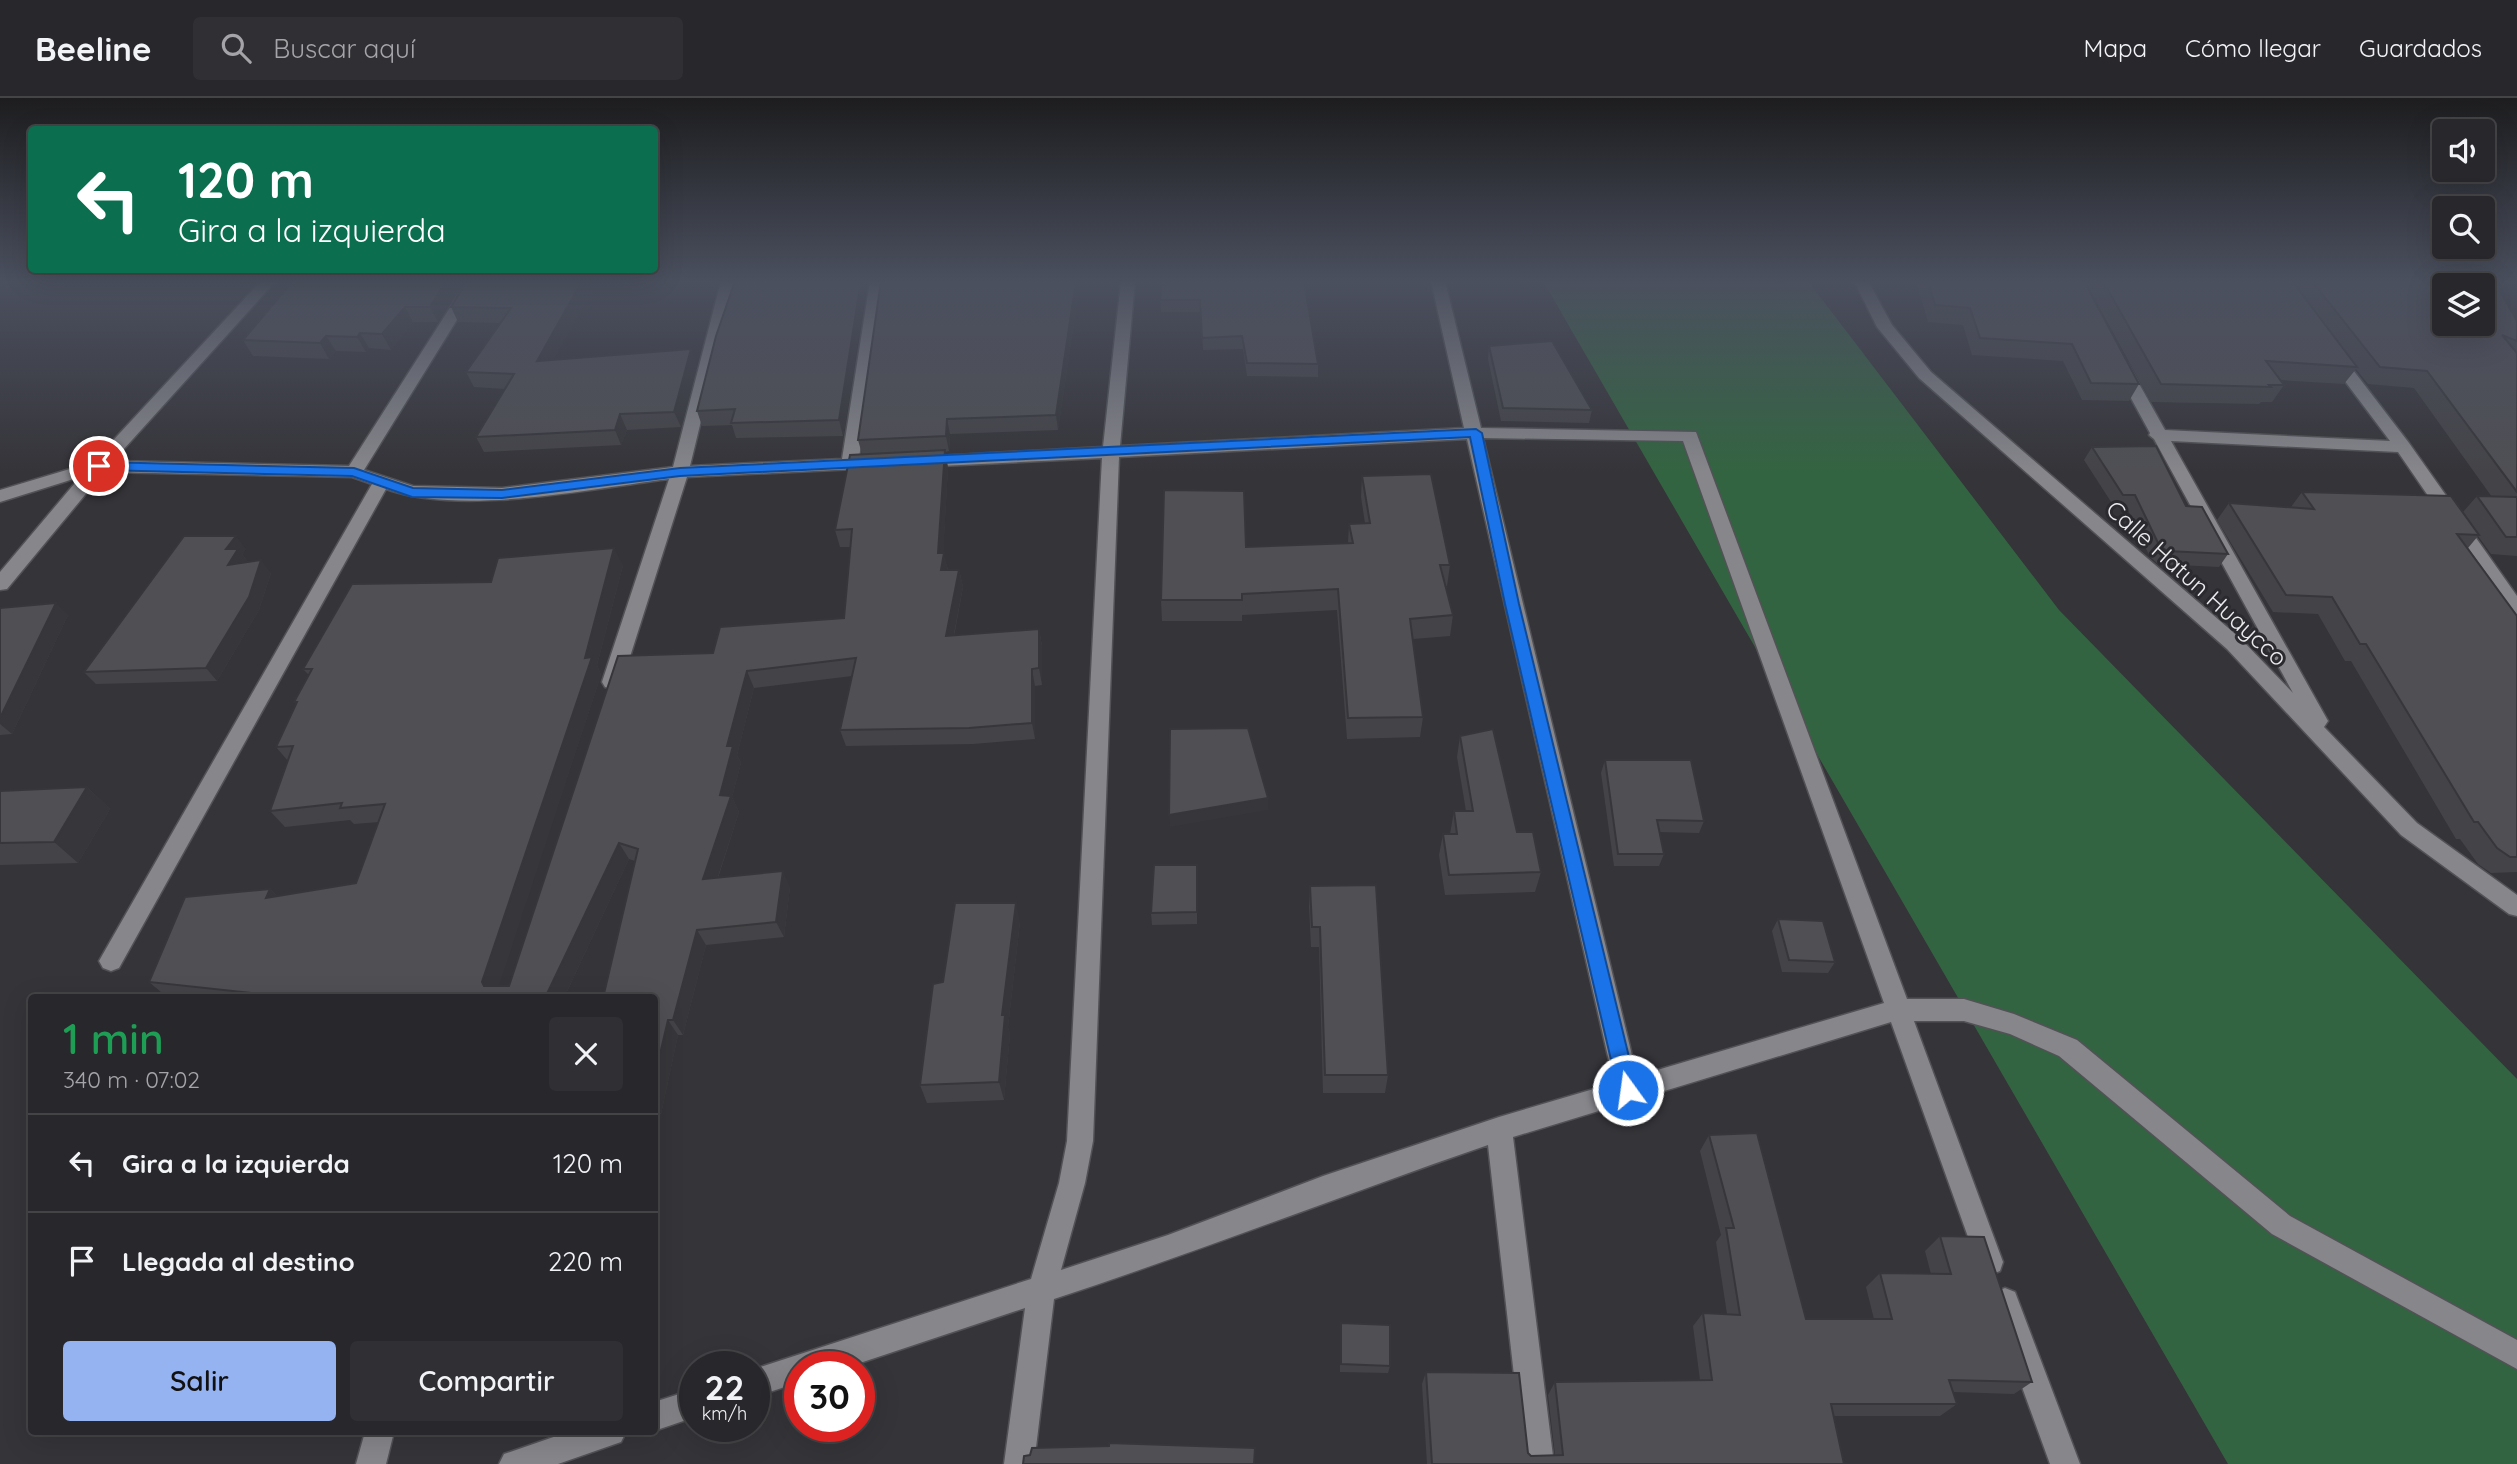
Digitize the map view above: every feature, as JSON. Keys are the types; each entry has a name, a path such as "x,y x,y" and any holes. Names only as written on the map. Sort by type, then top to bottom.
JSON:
{"street":[{"path":"0,584 99,466 210,345"},
{"path":"354,472 434,345"},
{"path":"607,695 680,472 712,345"},
{"path":"850,464 868,345"},
{"path":"1019,1464 1042,1287 1072,1184 1080,1141 1111,452 1122,345"},
{"path":"1454,345 1476,433 1512,604 1628,1090"},
{"name":"Calle Hatun Huaycco","path":"1900,345 1925,375 2234,644 2409,829 2517,906"},
{"path":"2325,345 2403,447 2517,610"},
{"path":"2114,352 2157,435 2334,750"},
{"path":"0,496 99,466 354,472 412,492 502,494 680,472 1476,433 1690,436 1897,1010 2065,1464"},
{"path":"2157,435 2403,447"},
{"path":"111,961 382,481"},
{"path":"850,1351 1168,1248 1323,1189 1499,1129 1897,1010 1964,1010 2014,1025 2068,1048 2281,1224 2517,1355"},
{"path":"1499,1129 1539,1464"},
{"path":"658,1416 679,1408"},
{"path":"371,1464 379,1435"},
{"path":"514,1464 602,1435"}],"green space":[{"path":"1580,345 1857,345 2059,610 2517,1079 2517,1464 2228,1464"}],"building":[{"path":"485,345 546,345 537,361 691,349 674,412 620,414 615,430 476,437 514,374 466,372"},
{"path":"714,345 851,345 839,420 731,423 735,409 697,411"},
{"path":"872,345 1066,345 1056,415 947,419 946,436 858,440"},
{"path":"1244,345 1315,345 1318,364 1247,363"},
{"path":"1554,345 1592,410 1503,408 1489,346"},
{"path":"2072,345 2118,345 2139,384 2091,383"},
{"path":"2139,345 2340,345 2357,367 2266,361 2284,385 2269,385 2271,387 2161,384"},
{"path":"2362,345 2510,345 2517,353 2517,492 2427,371 2380,367"},
{"path":"2156,446 2186,506 2202,507 2228,554 2167,551 2159,545 2135,495 2123,495 2092,447"},
{"path":"945,450 938,553 944,553 941,570 959,570 946,636 1039,629 1039,668 1032,669 1032,723 969,728 840,730 856,658 747,671 727,746 733,746 720,795 731,796 703,879 783,871 776,922 697,930 673,1020 668,1020 658,1063 658,994 604,994 638,849 619,843 547,994 261,994 149,982 185,897 270,889 266,898 356,883 385,804 340,808 342,803 270,811 293,746 276,747 297,702 294,702 312,669 303,669 352,584 491,582 498,558 614,548 585,658 592,657 482,982 484,986 509,986 618,656 713,653 720,627 844,618 852,529 835,530 850,455"},
{"path":"1431,474 1450,565 1440,565 1453,615 1410,619 1423,717 1348,718 1338,589 1242,594 1242,600 1161,600 1164,490 1244,491 1246,547 1353,543 1349,524 1370,523 1362,476"},
{"path":"2302,492 2451,496 2479,535 2457,534 2517,616 2517,857 2510,857 2497,848 2478,822 2474,822 2366,644 2360,644 2332,597 2286,595 2229,503 2314,509"},
{"path":"2477,496 2517,497 2517,537 2506,537"},
{"path":"184,536 236,536 226,549 238,549 228,565 261,560 249,597 206,668 84,672"},
{"path":"56,603 0,718 0,608"},
{"path":"1248,728 1268,798 1169,815 1170,729"},
{"path":"1493,729 1517,832 1533,832 1541,872 1449,875 1443,834 1457,834 1454,811 1473,811 1460,736"},
{"path":"1605,760 1691,760 1704,821 1657,820 1664,854 1618,854"},
{"path":"87,787 54,842 0,843 0,791"},
{"path":"1154,865 1197,865 1197,912 1151,913"},
{"path":"1376,885 1388,1075 1325,1075 1320,927 1312,927 1310,886"},
{"path":"955,903 1016,903 1002,1015 1005,1015 999,1082 920,1085 933,984 943,982"},
{"path":"1778,919 1823,921 1835,962 1789,960"},
{"path":"1757,1133 1806,1319 1892,1319 1880,1273 1951,1274 1940,1236 1984,1237 2032,1382 1949,1380 1957,1404 1831,1404 1844,1464 1432,1464 1426,1372 1519,1373 1528,1453 1531,1456 1563,1455 1555,1382 1712,1380 1703,1313 1740,1315 1726,1228 1734,1228 1709,1135"},
{"path":"1341,1323 1390,1325 1390,1366 1341,1364"},
{"path":"1109,1443 1255,1448 1254,1464 1023,1464 1024,1456 1030,1455 1032,1448 1109,1446"}],"route":[{"path":"99,466 354,472 412,492 502,494 680,472 1476,433 1512,604 1628,1090"}]}
